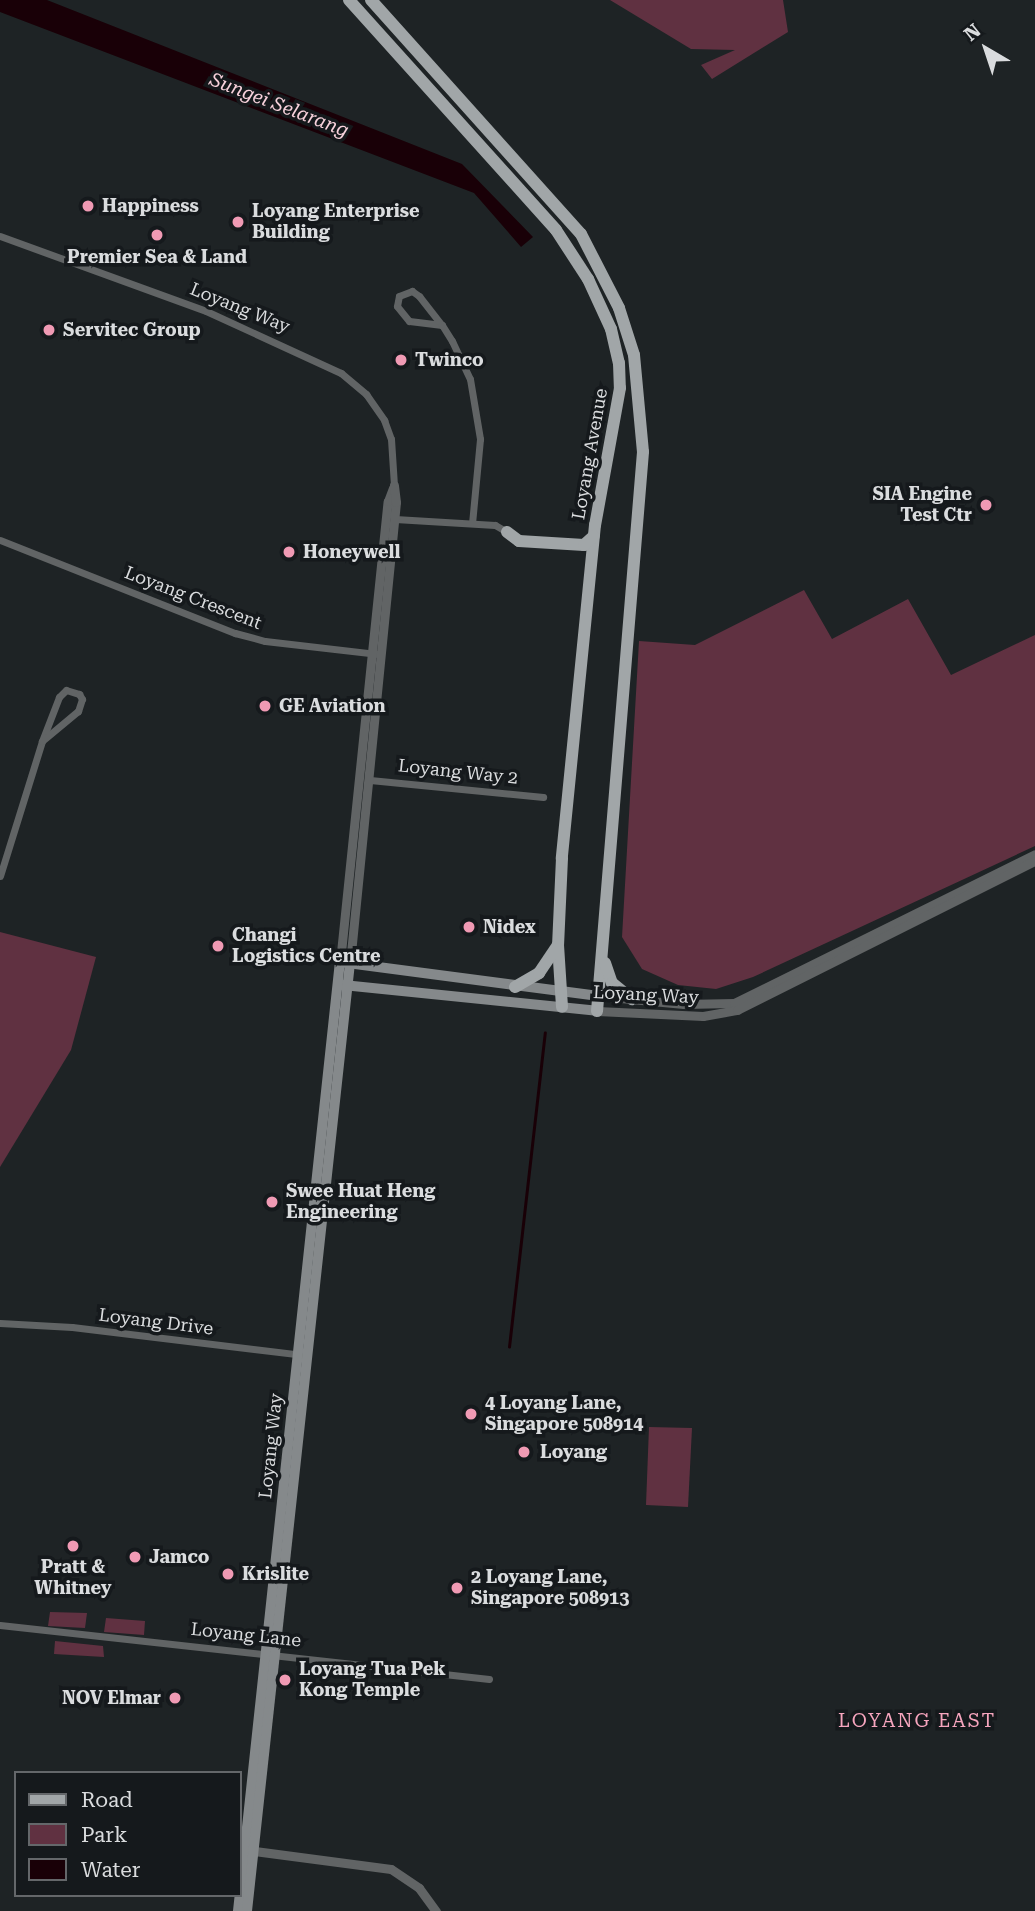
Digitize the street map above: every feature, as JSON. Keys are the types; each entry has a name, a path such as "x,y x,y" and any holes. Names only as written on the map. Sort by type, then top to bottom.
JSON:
{"main road":[{"name":"Loyang Avenue","path":"349,0 556,230 588,279 611,329 620,388 609,429 594,536 562,858 558,945 562,1007"},
{"path":"370,0 581,234 615,297 634,355 643,452 597,1011"},
{"path":"507,532 519,541 571,545 587,544 594,536"},
{"path":"515,987 539,973 558,945"},
{"path":"603,956 612,983 632,999"},
{"name":"Loyang Way","path":"247,1911 250,1850 345,963 599,996"},
{"name":"Loyang Way","path":"342,985 597,1011"},
{"name":"Loyang Way","path":"242,1891 250,1850 257,1832 272,1653"}],"street":[{"name":"Loyang Way","path":"0,236 206,311 341,373 366,394 384,419 391,439 395,519 359,785 345,963"},
{"path":"442,325 409,321 397,306 399,296 415,293 442,325 466,368 475,399 481,439 472,523"},
{"name":"Loyang Way","path":"345,963 370,779 387,506 394,485"},
{"path":"387,506 395,519"},
{"path":"386,527 395,519 495,525 507,532"},
{"name":"Loyang Crescent","path":"0,540 235,633 265,641 377,654"},
{"path":"0,876 42,741 59,697 66,690 79,694 82,699 78,711 42,741"},
{"path":"359,785 370,779"},
{"name":"Loyang Way 2","path":"370,779 543,797"},
{"name":"Loyang Way","path":"599,996 734,1003 1035,854"},
{"name":"Loyang Way","path":"597,1011 703,1016 737,1010 1035,861"},
{"name":"Loyang Drive","path":"0,1323 72,1327 303,1356"},
{"name":"Loyang Lane","path":"0,1625 489,1679"},
{"path":"257,1832 275,1853"},
{"path":"250,1850 376,1867 416,1890 434,1911"}],"green space":[{"path":"610,0 783,0 788,32 712,79 701,65 735,50 691,49"},
{"path":"804,590 832,639 908,599 951,675 1035,635 1035,846 753,977 716,989 678,985 642,969 622,937 639,641 695,645"},
{"path":"0,932 96,957 71,1050 0,1167"},
{"path":"649,1427 692,1428 688,1507 646,1505"},
{"path":"50,1612 87,1613 85,1628 48,1626"},
{"path":"106,1618 145,1621 144,1635 104,1632"},
{"path":"55,1641 103,1646 104,1657 54,1654"}],"water":[{"name":"Sungei Selarang","path":"0,0 47,0 462,164 533,237 521,247 474,193 0,12"}],"waterway":[{"path":"509,1347 545,1033"}],"place":[{"name":"Happiness","path":"88,206"},
{"name":"Loyang Enterprise Building","path":"238,222"},
{"name":"Premier Sea & Land","path":"157,235"},
{"name":"Servitec Group","path":"49,330"},
{"name":"Twinco","path":"401,360"},
{"name":"SIA Engine Test Ctr","path":"986,505"},
{"name":"Honeywell","path":"289,552"},
{"name":"GE Aviation","path":"265,706"},
{"name":"Nidex","path":"469,927"},
{"name":"Changi Logistics Centre","path":"218,946"},
{"name":"Swee Huat Heng Engineering","path":"272,1202"},
{"name":"4 Loyang Lane, Singapore 508914","path":"471,1414"},
{"name":"Loyang","path":"524,1452"},
{"name":"Pratt & Whitney","path":"73,1546"},
{"name":"Jamco","path":"135,1557"},
{"name":"Krislite","path":"228,1574"},
{"name":"2 Loyang Lane, Singapore 508913","path":"457,1588"},
{"name":"Loyang Tua Pek Kong Temple","path":"285,1680"},
{"name":"NOV Elmar","path":"175,1698"}],"district":[{"name":"LOYANG EAST","path":"917,1721"}]}
